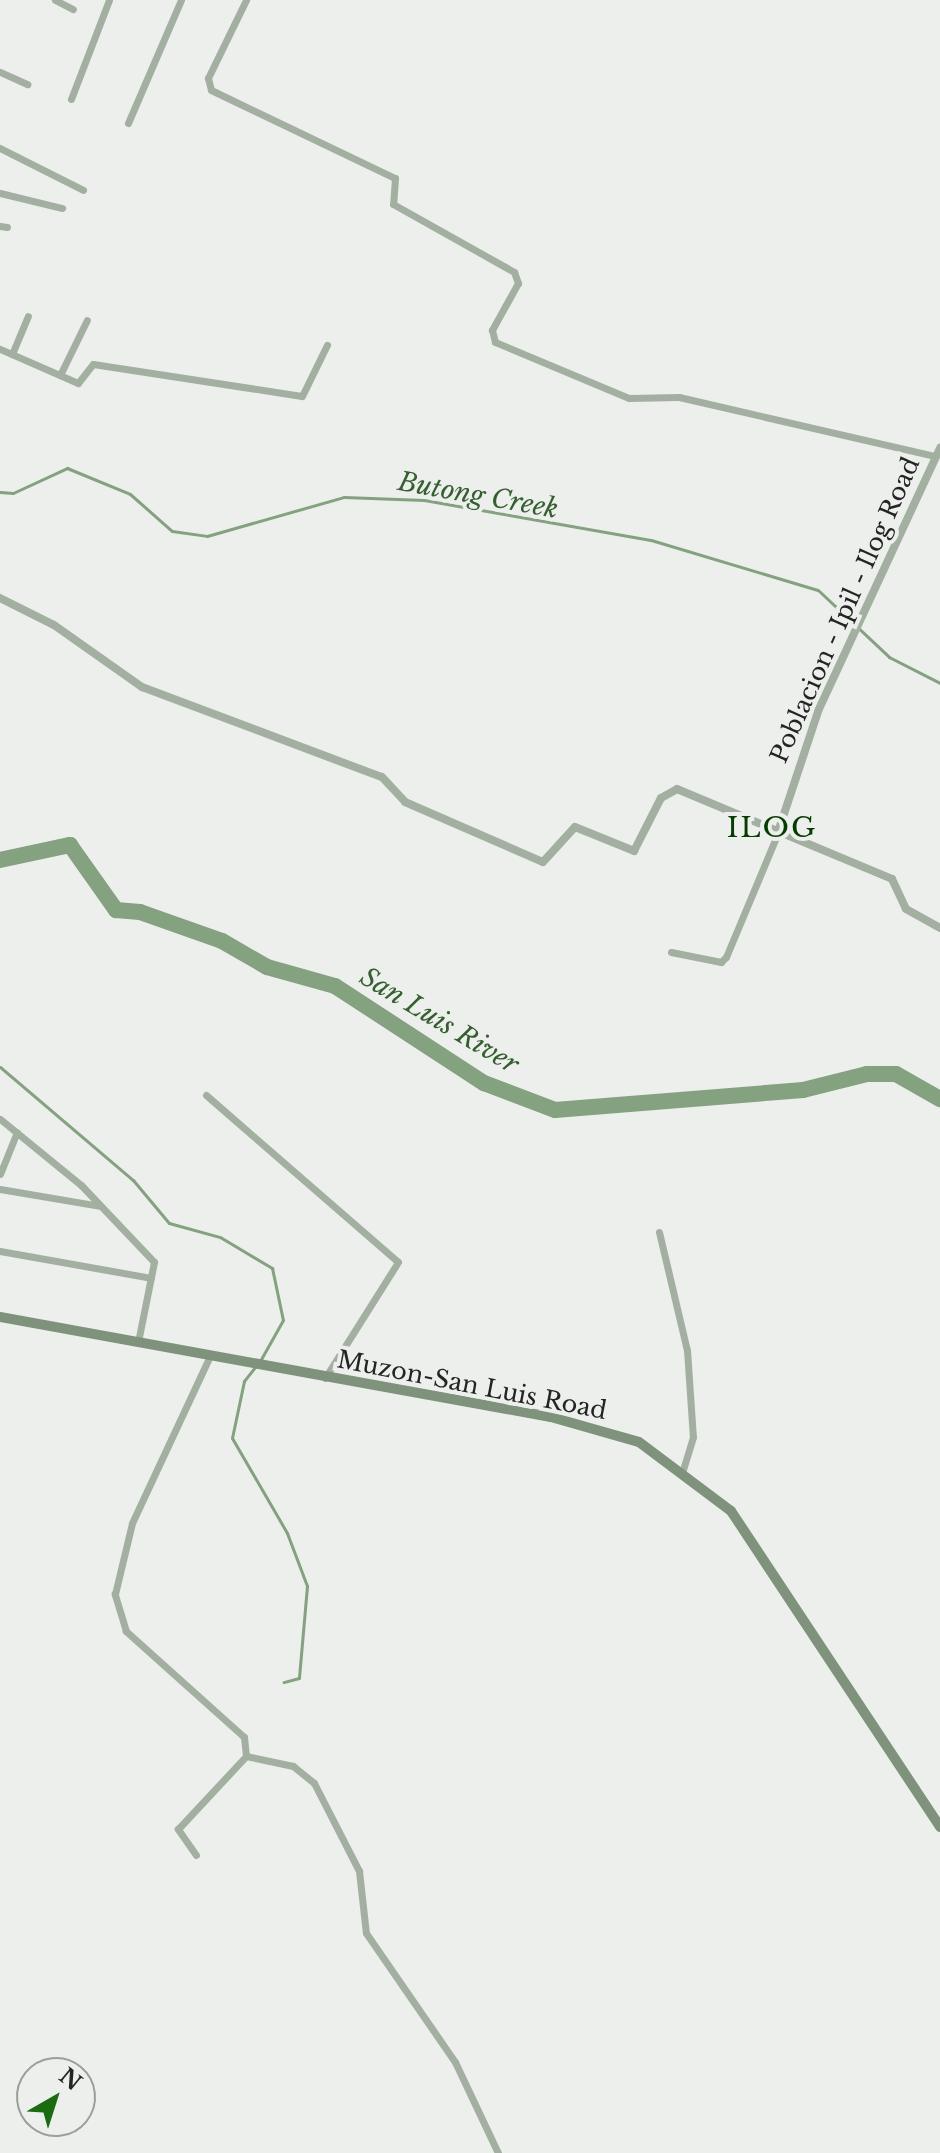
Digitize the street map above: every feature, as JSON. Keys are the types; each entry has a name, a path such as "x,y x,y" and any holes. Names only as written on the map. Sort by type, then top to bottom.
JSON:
{"main road":[{"name":"Muzon-San Luis Road","path":"0,1317 595,1425 683,1470 745,1529 940,1827"}],"street":[{"path":"55,0 73,9"},
{"path":"71,99 109,0"},
{"path":"128,123 181,0"},
{"path":"246,0 208,78 211,90 395,178 393,204 514,272 518,283 492,330 495,342 629,398 679,397 937,452"},
{"path":"0,72 27,84"},
{"path":"0,148 83,190"},
{"path":"0,193 62,208"},
{"path":"12,354 28,316"},
{"path":"60,375 87,320"},
{"path":"0,349 78,383 93,364 302,396 327,345"},
{"name":"Poblacion - Ipil - Ilog Road","path":"777,835 791,781 937,452"},
{"path":"0,598 54,625 142,687 382,777 405,802 543,862 575,827 634,851 661,798 677,789 777,835 892,879 906,909 940,928"},
{"path":"671,952 721,962 726,957 777,835"},
{"path":"206,1095 398,1262 325,1378"},
{"path":"0,1119 81,1185 154,1262 138,1342"},
{"path":"0,1174 17,1132"},
{"path":"79,1202 81,1185"},
{"path":"0,1189 102,1206"},
{"path":"659,1232 687,1350 693,1437 683,1470"},
{"path":"0,1251 151,1278"},
{"path":"196,1855 178,1829 246,1756 244,1737 126,1631 116,1604 132,1523 210,1356"},
{"path":"246,1756 293,1766 314,1783 359,1871 366,1933 455,2062 498,2153"}],"waterway":[{"name":"Butong Creek","path":"0,492 13,493 67,468 130,494 172,531 207,536 344,497 424,500 651,540 818,590 889,657 940,683"},
{"name":"San Luis River","path":"0,860 70,845 116,910 140,912 222,941 267,967 335,986 484,1083 555,1110 803,1090 867,1074 896,1074 940,1099"},
{"path":"0,1067 133,1180 169,1223 220,1237 272,1268 283,1320 260,1361"},
{"path":"255,1367 244,1381 232,1438 287,1533 307,1586 299,1678 284,1682"}],"district":[{"name":"ILOG","path":"772,828"}]}
